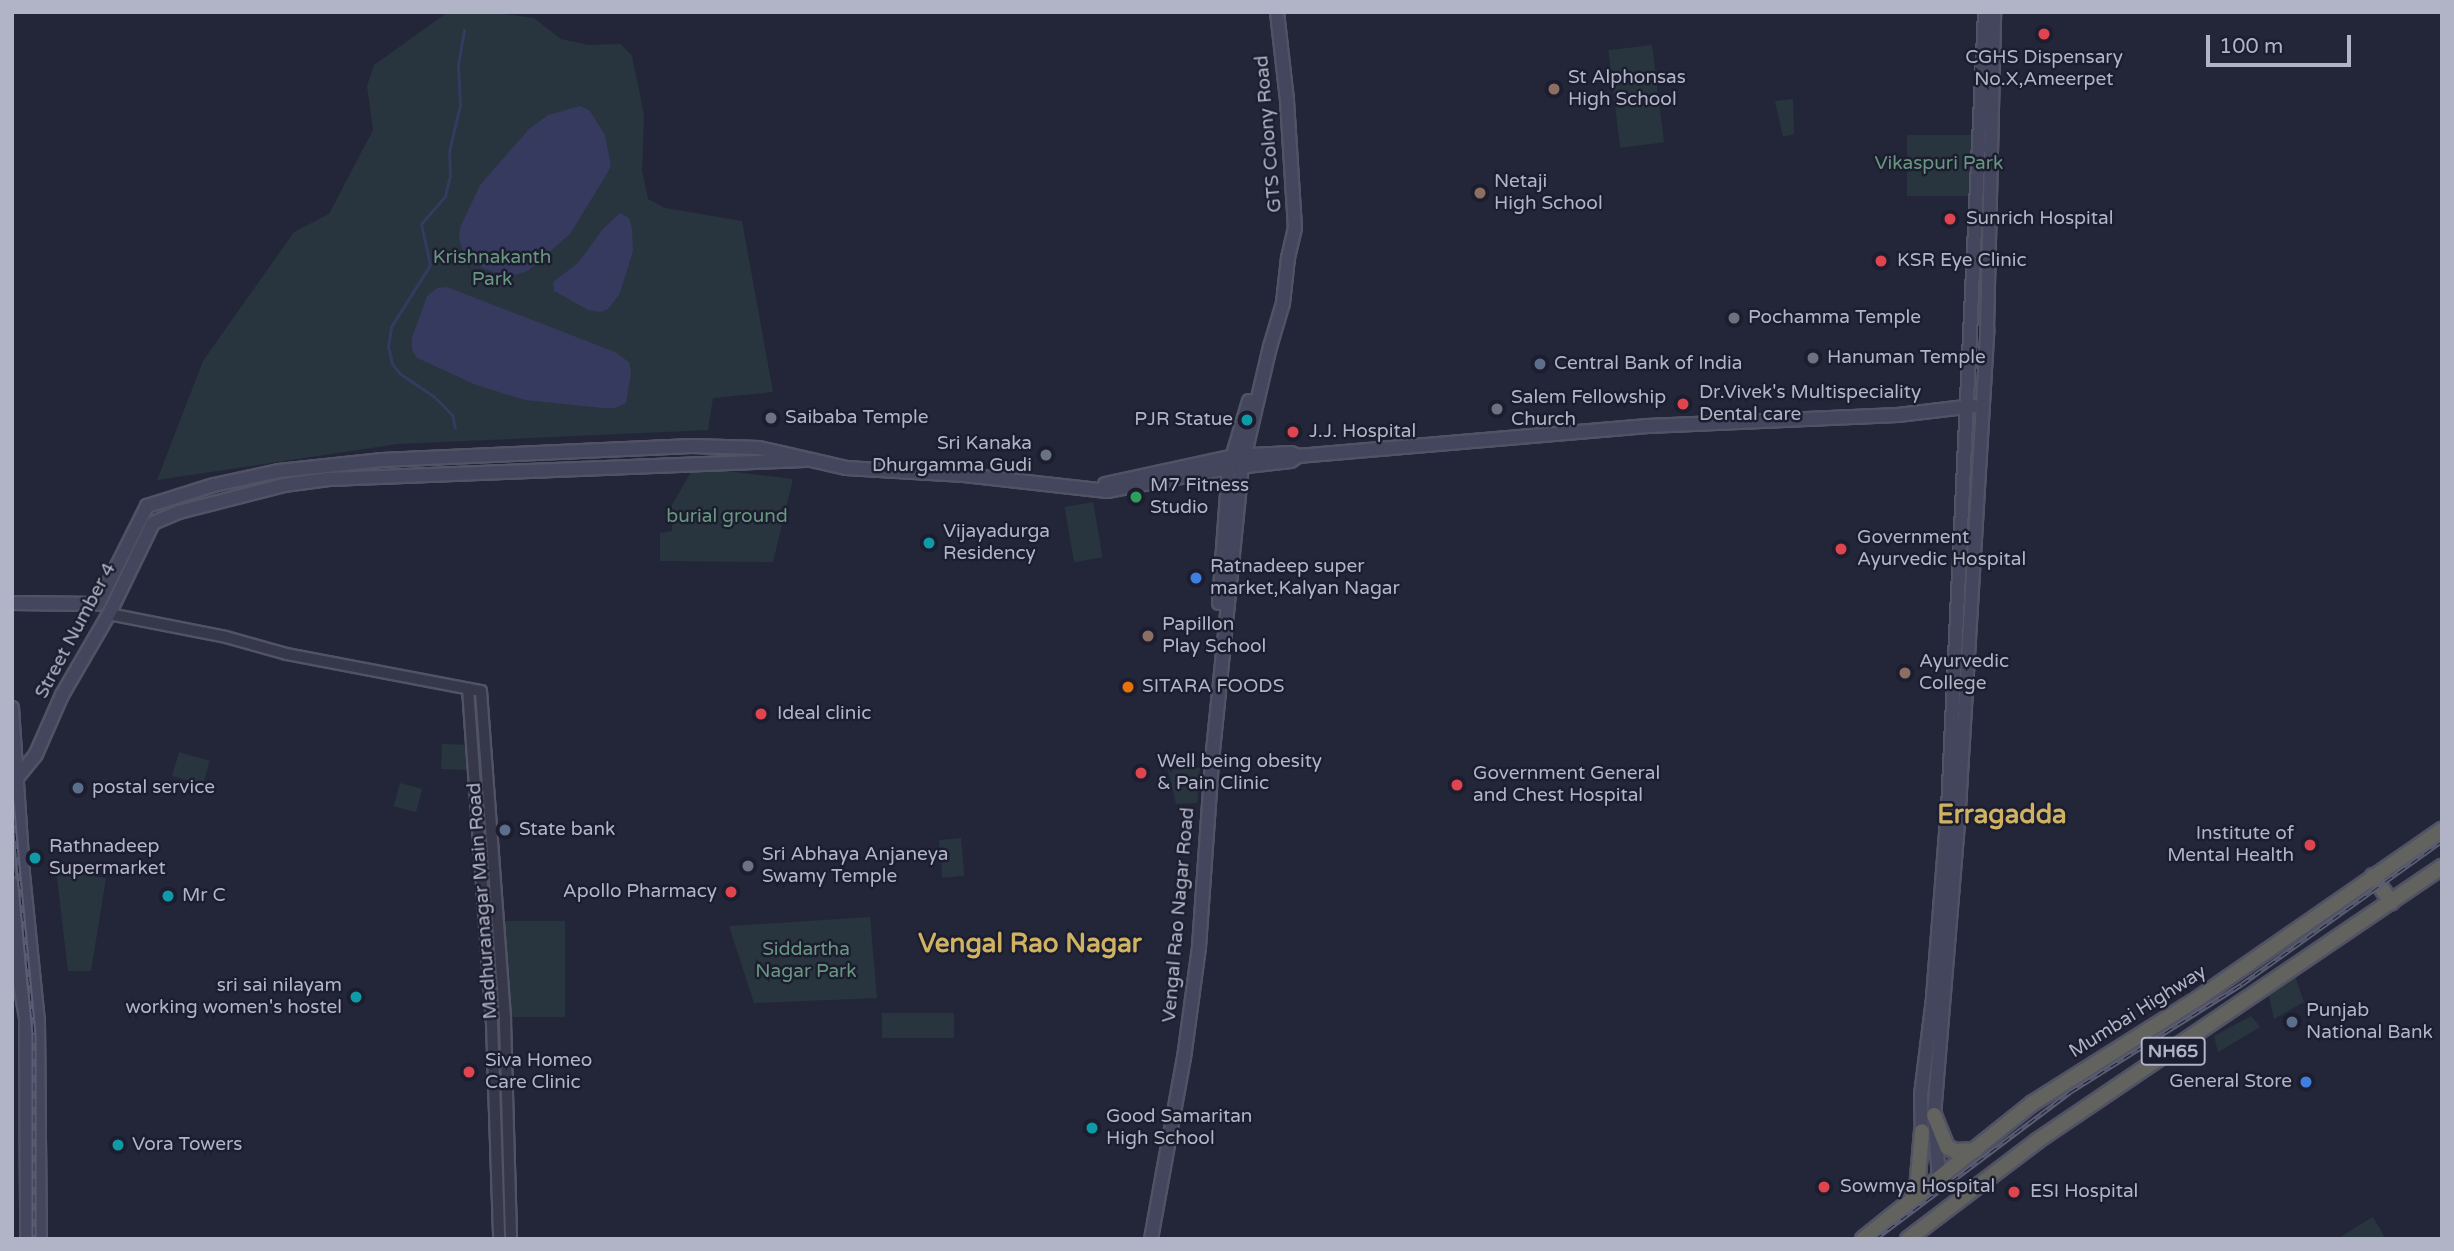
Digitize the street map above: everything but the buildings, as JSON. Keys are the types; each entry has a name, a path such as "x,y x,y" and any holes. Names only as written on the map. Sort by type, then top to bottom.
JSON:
{"highway":[{"name":"Mumbai Highway","path":"1863,1239 2033,1103 2202,996 2442,830"},
{"name":"NH65","path":"1908,1239 2038,1141 2442,867"},
{"path":"2373,876 2391,902"},
{"path":"1934,1115 1947,1147 1955,1151 1976,1150"},
{"path":"1909,1202 1917,1189 1922,1131"}],"main road":[{"name":"GTS Colony Road","path":"1237,462 1277,300 1283,293 1296,217 1277,12"},
{"path":"1925,1188 1921,1096 1933,998 1948,809 1985,12"},
{"path":"1939,1177 1934,1115 1959,808 1987,330 1994,12"},
{"path":"12,603 101,602 145,509 214,485 279,471 382,460 692,446 759,448 786,452 806,460 846,468 964,475 1099,489 1106,482 1237,462 1291,461 1298,456 1618,430 1898,415 1981,405"},
{"path":"145,509 153,523 179,512 284,485 329,479 806,460"},
{"name":"Vengal Rao Nagar Road","path":"1151,1239 1193,947 1201,807 1237,462"},
{"name":"Street Number 4","path":"15,780 36,754 62,695 109,614 153,523"},
{"path":"12,708 19,837 38,1021 40,1239"},
{"path":"12,884 20,984 26,1018 27,1239"},
{"name":"Vengal Rao Nagar Road","path":"1143,1239 1162,1163"}],"street":[{"path":"109,614 226,637 287,654 468,689"},
{"name":"Madhuranagar Main Road","path":"499,1239 492,1023 468,689 481,691 505,1021 511,1239"}],"green space":[{"name":"Krishnakanth Park","path":"448,12 489,12 534,18 561,39 588,45 621,44 632,56 644,115 642,171 648,199 665,208 742,221 773,392 713,398 708,430 398,444 157,480 203,361 294,232 329,214 373,130 367,86 374,65"},
{"path":"1652,45 1664,142 1620,148 1608,50"},
{"path":"1793,99 1794,134 1783,137 1775,101"},
{"name":"Vikaspuri Park","path":"1907,135 1976,135 1976,196 1907,196"},
{"name":"burial ground","path":"727,471 793,479 773,562 660,561 660,533 672,531 672,505 691,472"},
{"path":"1093,502 1103,557 1074,562 1064,507"},
{"path":"442,744 471,745 470,770 441,769"},
{"path":"179,752 210,761 203,785 172,776"},
{"path":"1200,768 1197,803 1176,804 1168,770"},
{"path":"400,783 422,789 416,812 394,806"},
{"path":"961,838 964,876 942,878 939,840"},
{"path":"56,870 106,878 91,971 68,971"},
{"name":"Siddartha Nagar Park","path":"870,917 877,998 754,1003 729,926"},
{"path":"492,921 565,921 565,1017 492,1017"},
{"path":"2295,976 2304,1002 2274,1019 2268,992"},
{"path":"882,1013 954,1013 954,1038 882,1038"},
{"path":"2251,1016 2260,1027 2218,1052 2214,1036"},
{"path":"2373,1217 2386,1239 2337,1239 2371,1218"}],"water":[{"path":"580,106 590,111 605,135 611,166 605,177 570,234 528,271 515,275 482,268 463,251 459,239 460,228 480,185 529,129 548,115"},
{"path":"620,213 629,218 633,251 619,295 608,309 600,312 588,310 554,291 553,282 578,263 603,229"},
{"path":"447,287 615,352 629,362 631,373 626,403 615,408 602,408 525,400 476,385 417,358 412,350 412,338 427,296 437,288"}],"waterway":[{"path":"455,428 452,415 434,397 400,374 392,364 388,347 391,327 430,265 421,224 445,196 450,176 449,152 460,105 458,65 464,31"}],"railway":[{"path":"12,801 34,1035 34,1239"},
{"path":"1875,1239 2070,1092 2242,984 2442,841"}],"place":[{"name":"CGHS Dispensary No.X,Ameerpet","path":"2044,34"},
{"name":"St Alphonsas High School","path":"1554,89"},
{"name":"Netaji High School","path":"1480,193"},
{"name":"Sunrich Hospital","path":"1950,219"},
{"name":"KSR Eye Clinic","path":"1881,261"},
{"name":"Pochamma Temple","path":"1734,318"},
{"name":"Hanuman Temple","path":"1813,358"},
{"name":"Central Bank of India","path":"1540,364"},
{"name":"Dr.Vivek's Multispeciality Dental care","path":"1683,404"},
{"name":"Salem Fellowship Church","path":"1497,409"},
{"name":"Saibaba Temple","path":"771,418"},
{"name":"PJR Statue","path":"1247,420"},
{"name":"J.J. Hospital","path":"1293,432"},
{"name":"Sri Kanaka Dhurgamma Gudi","path":"1046,455"},
{"name":"M7 Fitness Studio","path":"1136,497"},
{"name":"Vijayadurga Residency","path":"929,543"},
{"name":"Government Ayurvedic Hospital","path":"1841,549"},
{"name":"Ratnadeep super market,Kalyan Nagar","path":"1196,578"},
{"name":"Papillon Play School","path":"1148,636"},
{"name":"Ayurvedic College","path":"1905,673"},
{"name":"SITARA FOODS","path":"1128,687"},
{"name":"Ideal clinic","path":"761,714"},
{"name":"Well being obesity & Pain Clinic","path":"1141,773"},
{"name":"Government General and Chest Hospital","path":"1457,785"},
{"name":"postal service","path":"78,788"},
{"name":"State bank","path":"505,830"},
{"name":"Institute of Mental Health","path":"2310,845"},
{"name":"Rathnadeep Supermarket","path":"35,858"},
{"name":"Sri Abhaya Anjaneya Swamy Temple","path":"748,866"},
{"name":"Apollo Pharmacy","path":"731,892"},
{"name":"Mr C","path":"168,896"},
{"name":"sri sai nilayam working women's hostel","path":"356,997"},
{"name":"Punjab National Bank","path":"2292,1022"},
{"name":"Siva Homeo Care Clinic","path":"469,1072"},
{"name":"General Store","path":"2306,1082"},
{"name":"Good Samaritan High School","path":"1092,1128"},
{"name":"Vora Towers","path":"118,1145"},
{"name":"Sowmya Hospital","path":"1824,1187"},
{"name":"ESI Hospital","path":"2014,1192"}],"district":[{"name":"Erragadda","path":"2002,815"},
{"name":"Vengal Rao Nagar","path":"1030,944"}]}
